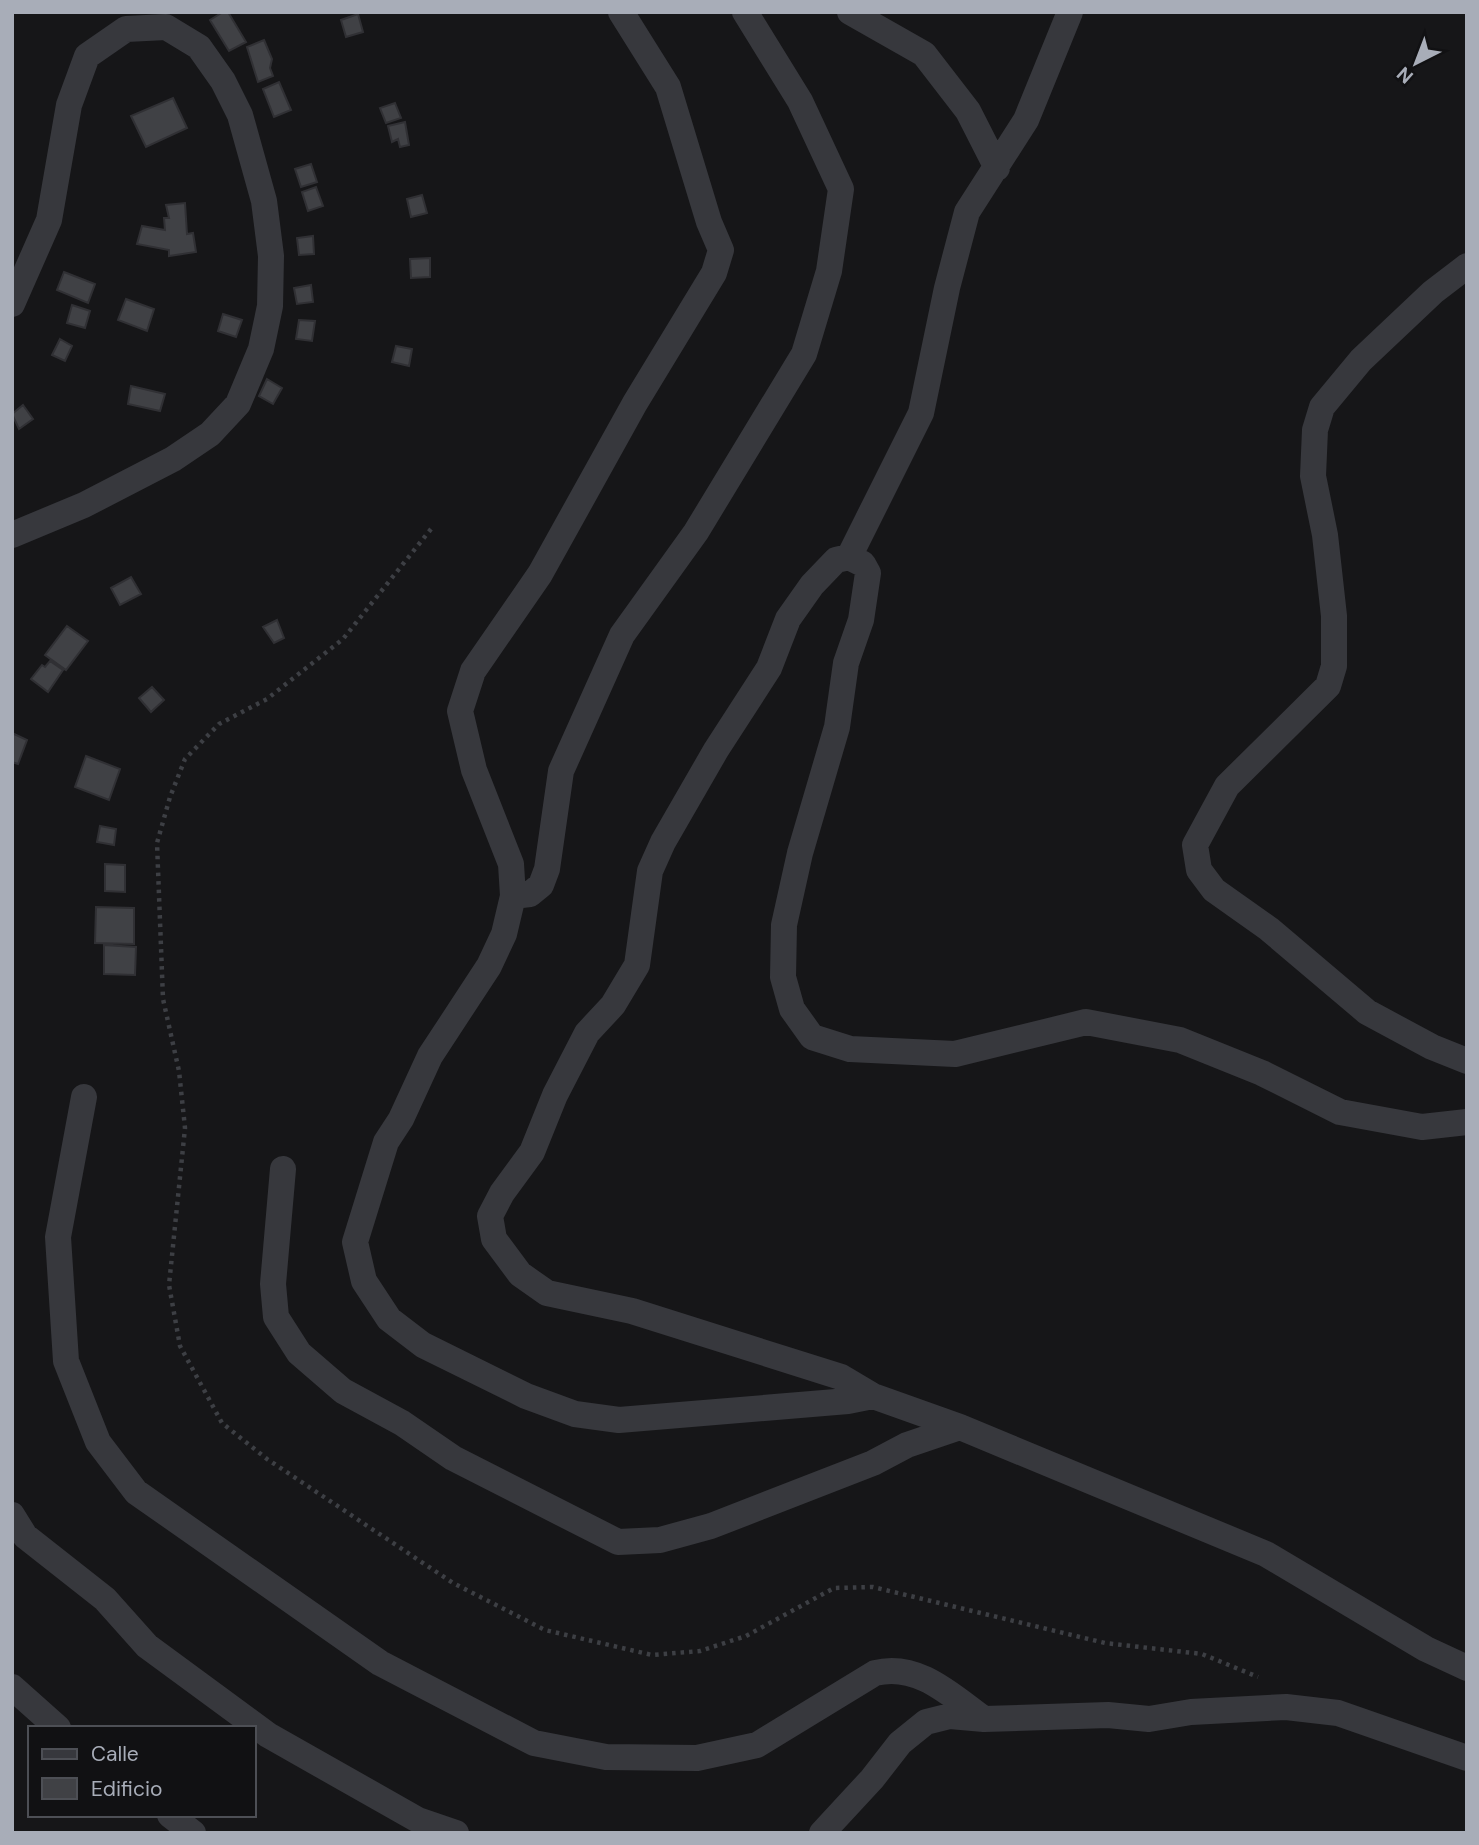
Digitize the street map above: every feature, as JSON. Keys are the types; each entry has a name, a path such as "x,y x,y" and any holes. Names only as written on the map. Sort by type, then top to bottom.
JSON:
{"street":[{"path":"621,12 668,87 709,222 721,250 714,273 635,403 540,574 473,671 460,711 474,770 512,864 513,896 504,934 489,966 430,1056 401,1119 386,1142 355,1242 365,1281 389,1319 422,1345 526,1396 575,1413 619,1420 659,1418 848,1401 873,1396"},
{"path":"513,896 530,894 541,885 547,869 561,771 622,635 696,532 804,354 829,271 841,189 800,101 745,12"},
{"path":"850,12 924,54 968,111 997,168"},
{"path":"849,557 921,414 947,288 967,212 1026,120 1070,12"},
{"path":"12,304 49,220 69,105 86,56 126,29 166,27 198,47 223,81 240,115 264,201 271,256 270,306 261,349 238,404 209,434 173,459 95,499 12,535"},
{"path":"1467,266 1433,292 1361,360 1322,407 1315,430 1313,476 1325,535 1334,616 1331,676 1328,686 1311,704 1238,772 1195,845 1199,870 1214,890 1269,929 1340,992 1367,1012 1432,1047 1467,1061"},
{"path":"1467,1122 1422,1128 1340,1112 1262,1073 1180,1040 1086,1022 955,1054 850,1049 812,1037 792,1009 783,977 784,925 800,853 837,727 846,663 861,620 868,573 863,564 849,557 836,560 812,585 788,619 769,668 716,750 663,842 650,871 637,965 613,1005 587,1033 555,1095 532,1152 490,1216 494,1238 520,1274 547,1293 632,1311 841,1377 873,1396 960,1427 1266,1554 1426,1649 1467,1668"},
{"path":"84,1097 58,1237 66,1362 98,1442 136,1492 380,1663 534,1743 606,1756 698,1758 757,1745 875,1672 888,1669 909,1672 935,1684 984,1719"},
{"path":"283,1169 274,1295 276,1317 299,1353 343,1391 402,1423 453,1458 618,1542 660,1541 711,1526 873,1463 907,1445 960,1427"},
{"path":"12,1515 25,1536 105,1599 147,1646 256,1726"},
{"path":"12,1687 56,1726"},
{"path":"822,1833 872,1779 900,1743 926,1722 950,1716 984,1719 1108,1715 1149,1719 1191,1712 1286,1707 1338,1713 1467,1758"},
{"path":"256,1726 418,1819 456,1833"},
{"path":"173,1817 193,1833"}],"building":[{"path":"228,12 246,42 229,51 210,20"},
{"path":"358,14 363,32 346,37 341,20"},
{"path":"264,40 272,59 270,68 273,76 258,82 247,47"},
{"path":"279,82 291,110 274,117 263,89"},
{"path":"173,98 187,128 146,147 131,116"},
{"path":"395,103 401,118 386,123 380,108"},
{"path":"405,122 409,145 400,147 398,139 392,142 388,126"},
{"path":"311,164 317,182 301,187 295,169"},
{"path":"316,187 323,206 308,211 302,192"},
{"path":"422,195 427,213 411,217 407,199"},
{"path":"185,203 187,234 193,233 196,252 169,256 169,250 137,244 142,226 165,230 164,218 169,218 166,205"},
{"path":"313,236 314,254 299,255 297,238"},
{"path":"430,258 430,277 411,278 410,259"},
{"path":"64,272 95,284 88,303 57,290"},
{"path":"311,285 313,302 297,304 294,288"},
{"path":"126,299 154,309 147,331 118,320"},
{"path":"72,305 90,311 85,328 67,323"},
{"path":"223,314 242,320 236,337 218,331"},
{"path":"299,320 315,321 312,341 296,339"},
{"path":"60,339 72,346 65,361 52,355"},
{"path":"396,346 412,349 409,366 392,362"},
{"path":"267,379 282,388 273,404 259,396"},
{"path":"131,386 165,394 160,411 128,404"},
{"path":"23,405 33,419 19,429 12,414"},
{"path":"131,577 141,594 120,605 111,588"},
{"path":"277,620 284,638 274,643 263,627"},
{"path":"67,626 88,641 66,670 45,655"},
{"path":"50,661 63,670 48,692 31,679 42,665 45,667"},
{"path":"152,687 164,700 151,712 139,698"},
{"path":"12,733 27,740 18,764 12,762"},
{"path":"86,756 120,769 109,800 75,787"},
{"path":"100,826 116,829 114,845 97,842"},
{"path":"105,864 125,865 125,892 105,891"},
{"path":"96,907 134,908 134,944 95,943"},
{"path":"104,945 136,947 135,975 104,974"}]}
